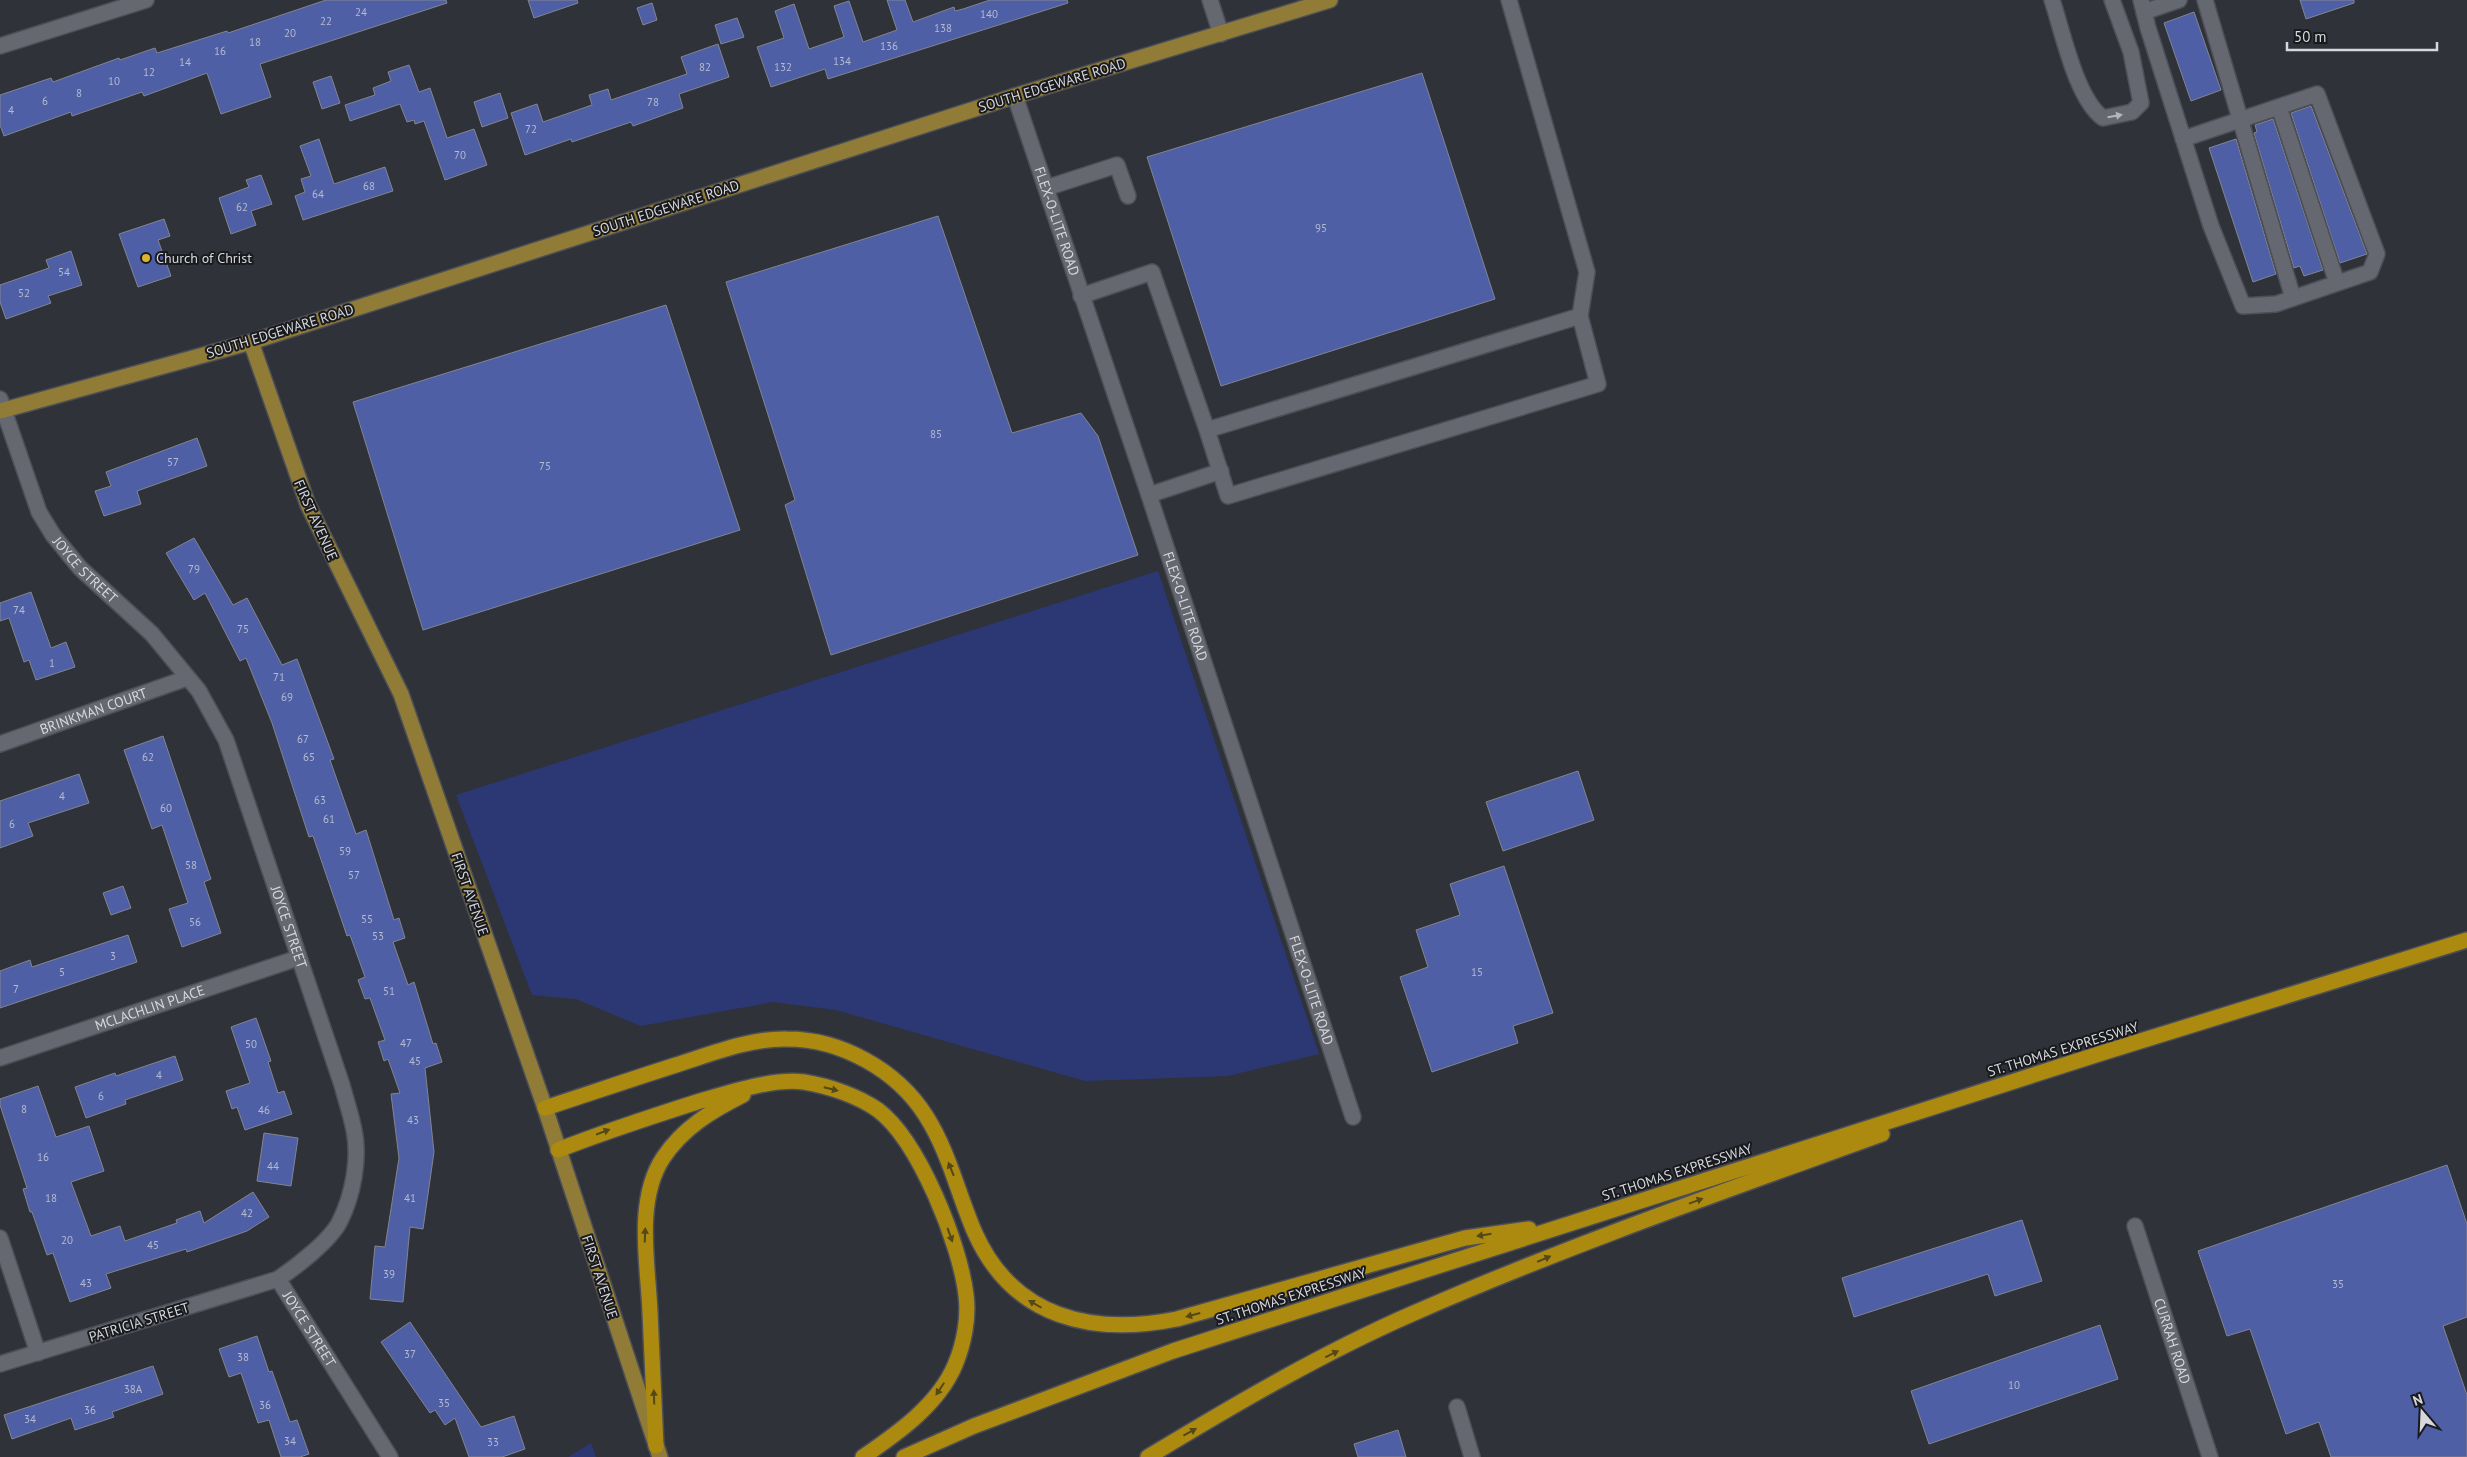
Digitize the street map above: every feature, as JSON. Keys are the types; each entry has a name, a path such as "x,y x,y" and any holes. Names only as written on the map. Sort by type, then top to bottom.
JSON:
{"highway":[{"name":"ST. THOMAS EXPRESSWAY","path":"904,1457 974,1426 1173,1351 2105,1052 2467,940"},
{"path":"545,1108 721,1050 753,1043 786,1038 823,1042 849,1052 874,1064 898,1083 926,1115 945,1153 975,1234 998,1273 1020,1295 1039,1307 1098,1324 1152,1324 1177,1320 1464,1238 1567,1224"},
{"path":"1148,1457 1318,1360 1413,1314 1588,1241 2105,1052"},
{"path":"558,1150 625,1124 731,1091 753,1086 784,1083 803,1082 842,1092 878,1110 897,1129 918,1158 957,1255 966,1295 965,1330 955,1365 938,1394 910,1422 863,1457"},
{"path":"658,1451 649,1276 645,1244 646,1216 650,1192 662,1160 678,1139 702,1118 748,1093 784,1083"}],"main road":[{"name":"SOUTH EDGEWARE ROAD","path":"1,407 251,342 1015,96 1330,0"},
{"name":"FIRST AVENUE","path":"251,342 308,506 401,694 545,1108 658,1451"}],"street":[{"path":"0,46 146,0"},
{"path":"1210,0 1221,34"},
{"path":"1081,296 1152,272 1228,496 1598,384 1580,316 1587,272 1509,0"},
{"path":"2052,0 2081,90 2094,111 2103,118 2132,112 2141,103 2131,52 2112,0"},
{"path":"2179,0 2142,6 2183,139 2211,226 2242,306 2276,304 2370,272 2377,254 2317,94 2183,139"},
{"path":"2205,0 2293,298"},
{"name":"FLEX-O-LITE ROAD","path":"1015,96 1149,495 1353,1117"},
{"path":"2279,107 2337,283"},
{"path":"1046,188 1117,165 1128,196"},
{"path":"1207,430 1580,316"},
{"name":"JOYCE STREET","path":"1,407 39,512 53,535 80,568 152,634 209,707 226,740 342,1085 354,1131 356,1151 349,1196 339,1222 314,1250 278,1279 390,1457"},
{"path":"1149,495 1221,471"},
{"name":"BRINKMAN COURT","path":"0,744 187,678"},
{"name":"MCLACHLIN PLACE","path":"0,1058 298,958"},
{"name":"CURRAH ROAD","path":"2135,1226 2210,1457"},
{"path":"0,1238 38,1353"},
{"name":"PATRICIA STREET","path":"0,1364 278,1279"},
{"path":"1457,1406 1472,1457"}],"shaded area":[{"path":"1158,571 1319,1054 1228,1076 1085,1081 836,1010 773,1002 641,1026 576,999 532,995 456,795"},
{"path":"591,1443 596,1457 568,1457"}],"building":[{"path":"326,0 446,0 447,3 260,64 271,97 221,114 207,73 144,96 142,92 72,116 71,112 4,136 0,125 0,95 51,78 53,82 119,58 120,60 155,48 157,53 227,31 228,33"},
{"path":"528,0 577,0 578,3 534,18"},
{"path":"887,0 905,0 913,22 954,7 955,11 990,0 1067,0 1068,3 828,79 825,69 771,87 757,47 784,38 775,11 794,4 809,49 844,37 834,6 849,1 863,42 897,30"},
{"path":"2300,0 2354,0 2354,3 2306,19"},
{"path":"652,3 657,20 643,25 637,8"},
{"path":"2194,12 2221,90 2191,101 2164,23"},
{"path":"737,18 744,37 721,44 715,25"},
{"path":"718,44 729,77 679,94 683,108 633,126 631,122 572,142 571,139 525,155 511,113 537,104 543,122 592,105 589,95 608,89 611,100 687,74 681,57"},
{"path":"409,65 419,92 430,88 447,138 474,129 487,165 445,180 424,121 415,124 414,120 407,122 400,104 350,121 345,105 375,95 373,88 391,81 388,72"},
{"path":"1422,73 1495,299 1221,386 1147,157"},
{"path":"331,76 340,103 322,109 313,82"},
{"path":"500,93 508,118 482,127 474,102"},
{"path":"2311,106 2367,254 2340,263 2291,113"},
{"path":"2273,119 2323,270 2304,276 2300,266 2294,268 2254,133 2257,132 2255,125"},
{"path":"319,139 334,184 385,167 393,191 303,220 295,196 305,192 301,179 311,176 300,146"},
{"path":"2236,139 2276,274 2253,282 2209,148"},
{"path":"261,175 272,204 251,211 256,225 231,234 219,198 249,187 246,180"},
{"path":"938,216 1012,433 1081,413 1098,436 1138,555 831,655 785,505 795,500 726,282"},
{"name":"Church of Christ","path":"164,219 170,236 158,240 171,276 138,287 119,234"},
{"path":"71,251 82,285 48,296 51,303 6,319 0,302 0,285 49,268 46,260"},
{"path":"666,305 740,530 423,630 353,402"},
{"path":"197,438 207,466 137,491 141,504 104,516 95,491 111,486 106,472"},
{"path":"194,538 233,605 247,598 282,665 297,659 334,759 330,760 356,834 366,830 394,920 399,918 405,938 393,942 408,985 414,982 433,1044 436,1043 442,1062 425,1068 434,1152 423,1229 410,1227 403,1302 370,1299 375,1246 385,1247 399,1158 391,1094 400,1093 388,1059 384,1061 378,1042 385,1040 370,998 365,999 358,980 365,977 350,935 347,936 313,836 309,837 272,723 246,658 240,661 205,593 194,600 166,553"},
{"path":"31,592 51,648 66,642 75,667 36,680 29,660 24,662 9,618 0,621 0,603"},
{"path":"163,736 211,879 204,882 221,933 182,947 169,909 188,903 162,825 152,829 124,750"},
{"path":"1578,771 1594,820 1503,851 1486,802"},
{"path":"79,774 89,803 28,823 33,836 0,848 0,801"},
{"path":"1504,866 1553,1013 1513,1026 1518,1043 1432,1072 1400,977 1428,967 1416,930 1460,915 1450,884"},
{"path":"123,886 131,908 111,915 103,893"},
{"path":"128,935 137,962 0,1008 0,971 30,960 32,967"},
{"path":"256,1018 271,1061 268,1062 278,1093 284,1091 292,1114 245,1130 237,1107 232,1109 226,1091 250,1083 231,1027"},
{"path":"175,1056 183,1080 125,1100 126,1104 86,1118 75,1087 115,1073 116,1076"},
{"path":"38,1086 56,1137 89,1126 104,1171 71,1182 91,1236 120,1226 125,1241 177,1223 176,1220 200,1211 204,1223 253,1192 269,1217 247,1231 187,1252 186,1249 106,1274 111,1288 70,1302 53,1253 47,1255 32,1212 30,1212 23,1189 27,1188 0,1105 0,1099"},
{"path":"264,1133 298,1138 291,1186 257,1181"},
{"path":"2447,1165 2467,1224 2467,1317 2443,1326 2467,1395 2467,1457 2331,1457 2319,1422 2286,1434 2250,1329 2227,1336 2198,1251"},
{"path":"2022,1220 2042,1281 1995,1296 1988,1274 1854,1317 1842,1278"},
{"path":"410,1322 481,1427 514,1416 525,1449 502,1457 469,1457 455,1418 445,1425 435,1410 430,1413 381,1342"},
{"path":"2100,1325 2118,1379 1929,1444 1911,1391"},
{"path":"257,1336 269,1372 272,1371 290,1422 297,1420 309,1454 300,1457 281,1457 269,1420 258,1423 241,1373 229,1377 219,1349"},
{"path":"153,1366 163,1394 112,1412 114,1417 75,1430 71,1418 12,1439 4,1415"},
{"path":"1398,1430 1406,1457 1358,1457 1354,1444"}],"place":[{"name":"Church of Christ","path":"146,258"}]}
